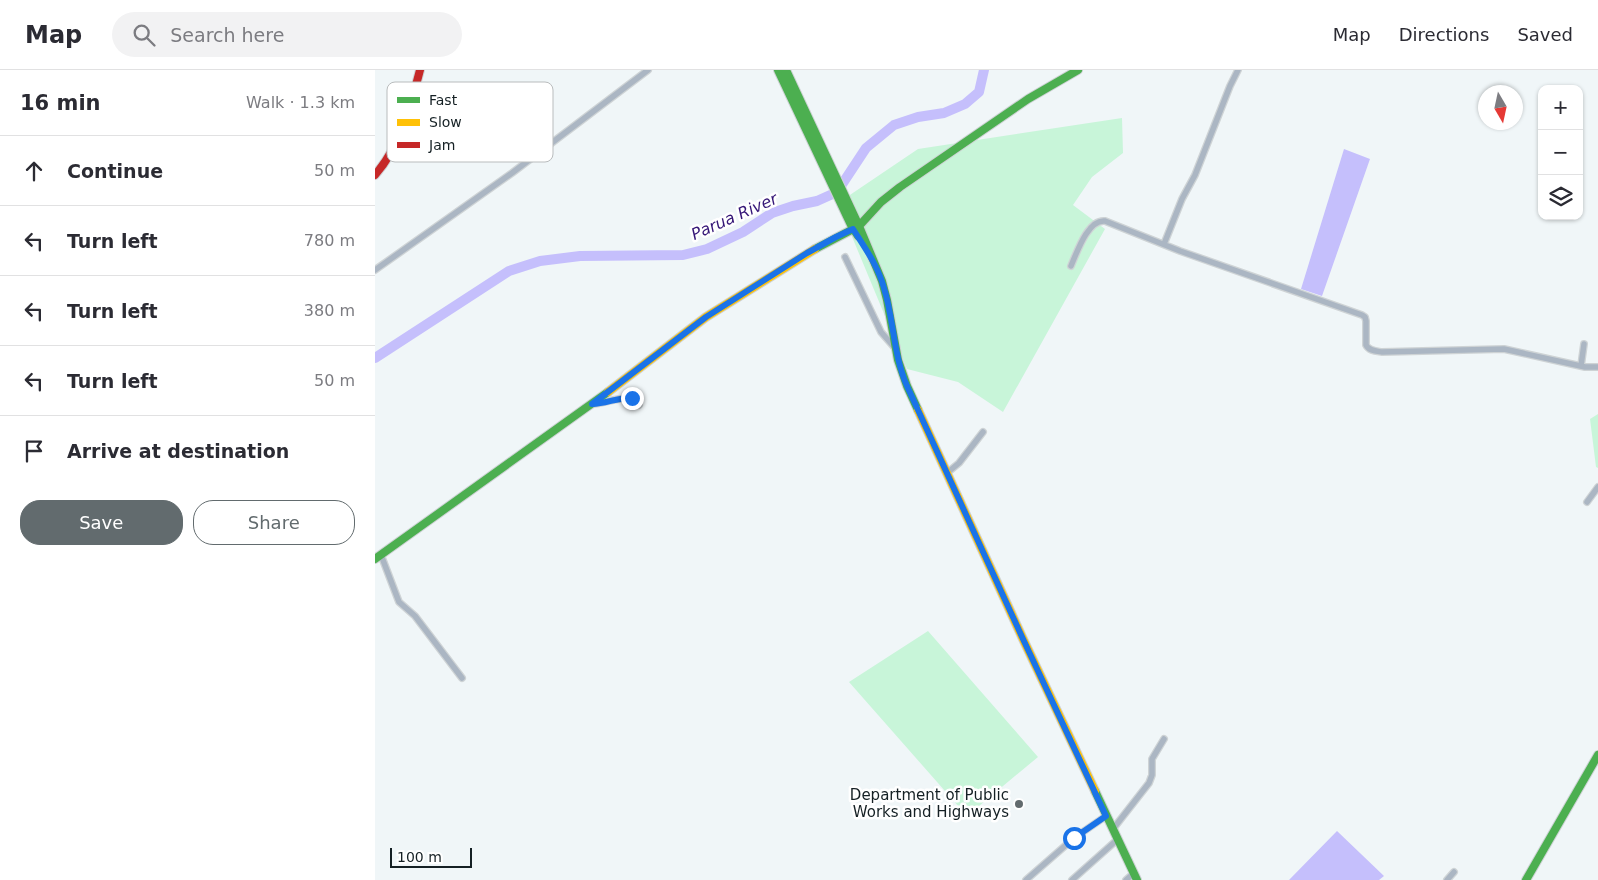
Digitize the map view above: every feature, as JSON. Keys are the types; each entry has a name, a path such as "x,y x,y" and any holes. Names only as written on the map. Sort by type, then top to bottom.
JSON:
{"street":[{"path":"416,82 420,70"},
{"path":"553,142 648,70"},
{"path":"778,70 876,266 885,290 895,348 903,379 1135,876 1126,880"},
{"path":"786,70 855,227"},
{"path":"463,678 415,616 399,602 378,557 592,404 706,317 815,249 855,227 881,202 901,187 1028,99 1078,70"},
{"path":"1164,244 1182,199 1195,175 1230,86 1239,70"},
{"path":"375,175 387,160"},
{"path":"375,270 527,162"},
{"path":"1071,266 1089,230 1095,223 1105,221 1363,315 1366,321 1366,345 1367,348 1373,350 1383,352 1504,349 1581,366 1598,367"},
{"path":"845,257 881,332 895,348"},
{"path":"1581,366 1584,344"},
{"path":"592,404 629,398 635,400 639,405"},
{"path":"947,473 959,463 983,432"},
{"path":"1587,502 1598,488"},
{"path":"1113,828 1149,782 1152,759 1164,739"},
{"path":"1526,880 1598,755"},
{"path":"1026,880 1074,838 1106,816"},
{"path":"1073,880 1118,839"},
{"path":"1447,880 1454,872"}],"green space":[{"path":"1122,118 1123,153 1092,177 1073,205 1105,229 1003,412 958,382 907,369 838,203 918,149"},
{"path":"1598,414 1598,468 1596,467 1590,419"},
{"path":"928,631 1038,757 967,816 849,682"}],"shaded area":[{"path":"1344,149 1370,159 1322,296 1301,289"},
{"path":"1337,831 1384,876 1379,880 1289,880"}],"waterway":[{"name":"Parua River","path":"375,358 509,271 540,261 580,256 683,255 707,249 743,232 772,213 817,201 837,192 866,148 894,125 918,117 944,113 965,104 979,92 984,70"}],"traffic: fast":[{"path":"778,70 858,236"},
{"path":"786,70 859,226 882,281 898,360 918,410"},
{"path":"815,249 859,226 881,202 900,187 1028,99 1078,70"},
{"path":"375,559 608,392"},
{"path":"1526,880 1598,755"},
{"path":"1095,791 1137,880"}],"traffic: slow":[{"path":"608,392 706,317 815,249"},
{"path":"918,410 1095,791"}],"traffic: jam":[{"path":"417,82 420,70"},
{"path":"375,175 387,158"}],"place":[{"name":"Department of Public Works and Highways","path":"1019,804"}],"route":[{"path":"632,398 592,404 686,331 728,302 807,253 853,229 876,266 882,281 895,348 907,386 1106,816 1074,838"}]}
